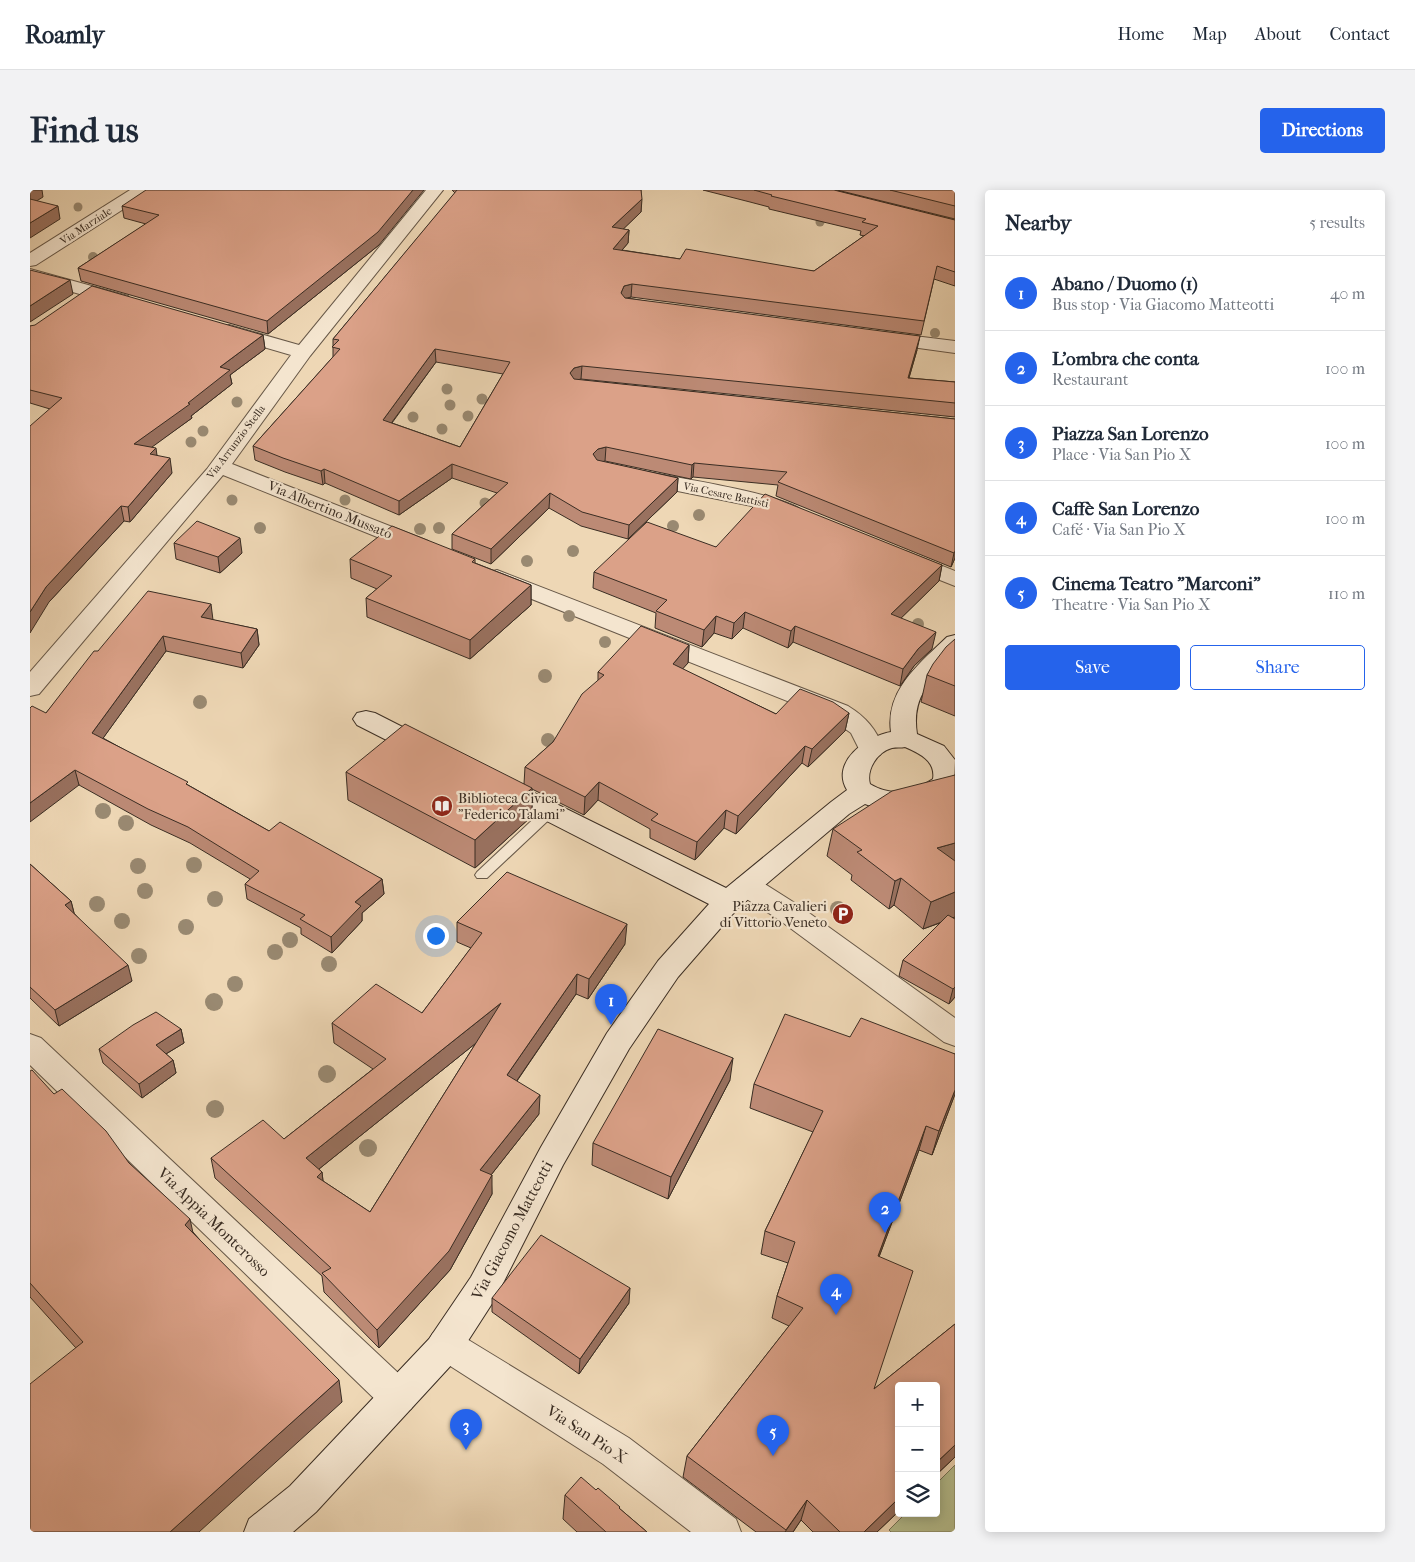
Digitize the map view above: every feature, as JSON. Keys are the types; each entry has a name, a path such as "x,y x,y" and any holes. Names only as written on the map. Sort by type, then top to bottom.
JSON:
{"street":[{"name":"Via Marziale","path":"30,261 141,190"},
{"name":"Via Arrunzio Stella","path":"30,688 217,469 303,352 436,190"},
{"path":"30,274 140,305"},
{"path":"73,304 92,291"},
{"path":"217,327 303,352"},
{"path":"861,335 955,348"},
{"name":"Via Albertino Mussato","path":"217,469 439,554"},
{"name":"Via Cesare Battisti","path":"623,473 772,504 809,519"},
{"path":"882,549 955,579"},
{"path":"475,568 839,712 852,720 866,733 871,749"},
{"path":"905,740 901,717 904,700 919,679 955,642"},
{"path":"366,719 445,759"},
{"path":"905,740 918,742 940,753 952,771 946,781 936,790 900,802 882,801 862,793 855,784 854,774 871,749 886,741 905,740"},
{"path":"480,776 549,812 738,894 788,912 955,1034"},
{"name":"Via Giacomo Matteotti","path":"263,1532 303,1499 445,1344 483,1288 552,1156 618,1041 668,969 738,894 840,808 862,793"},
{"name":"Via Appia Monterosso","path":"30,1046 398,1397"},
{"name":"Via San Pio X","path":"445,1344 616,1452 722,1532"}],"lane":[{"path":"482,875 549,812"}],"green space":[{"path":"955,1465 955,1532 891,1532 889,1530 902,1517 940,1517 940,1480"}],"building":[{"path":"146,190 413,190 378,232 267,321 78,268 159,215 122,206"},
{"path":"457,190 641,190 642,199 612,227 629,230 613,249 680,259 686,249 814,271 878,226 862,222 866,219 771,196 754,190 834,190 955,220 955,272 937,266 924,321 632,284 624,286 621,293 625,298 920,336 908,378 955,382 955,403 582,366 574,368 570,373 574,379 955,419 955,551 954,553 778,482 787,472 694,463 692,465 606,447 598,449 593,454 597,460 678,478 629,525 582,512 550,493 491,549 452,534 508,483 452,464 399,501 324,469 321,471 253,446 340,349 332,347 339,340 333,339","holes":["435,349 510,362 460,447 383,420"]},
{"path":"890,190 955,190 955,206"},
{"path":"30,199 58,206 30,223"},
{"path":"30,270 70,280 30,306"},
{"path":"92,286 263,335 220,367 230,370 188,403 190,404 134,444 156,448 150,454 170,458 128,507 121,506 46,587 30,612 30,426 62,398 30,390 30,326 35,325"},
{"path":"765,494 942,565 891,614 936,632 918,649 903,669 795,626 791,631 745,612 734,623 716,616 704,630 656,611 667,600 594,572 647,522 716,547"},
{"path":"197,521 240,538 218,557 174,543"},
{"path":"392,526 475,559 472,562 531,585 470,640 366,598 392,576 350,559"},
{"path":"148,591 211,604 201,617 257,629 241,653 163,636 92,733 188,782 186,784 269,831 280,822 382,879 355,902 361,906 331,937 300,919 305,915 245,884 259,871 188,827 148,809 75,770 30,803 30,708 32,706 46,713 94,651 98,651"},
{"path":"641,626 689,645 673,664 776,714 800,689 833,702 849,713 812,749 805,746 738,816 726,810 697,842 651,820 658,814 599,782 585,797 525,767 553,742 582,694 604,675 598,672"},
{"path":"955,639 955,686 927,675 946,647"},
{"path":"405,724 532,788 475,840 346,772"},
{"path":"955,775 955,843 937,848 955,861 955,892 931,902 901,878 895,881 857,852 862,850 833,829 892,791"},
{"path":"30,864 71,901 65,905 128,965 55,1010 30,987"},
{"path":"507,872 627,924 589,979 577,974 507,1075 540,1095 480,1170 492,1175 449,1251 377,1330 322,1273 331,1268 211,1158 263,1120 284,1139 386,1059 332,1023 376,984 422,1013 482,933 457,922","holes":["501,1003 370,1212 317,1177 322,1172 306,1158"]},
{"path":"948,915 955,919 955,987 953,989 903,960"},
{"path":"156,1012 181,1029 156,1045 173,1060 139,1084 99,1049 133,1025"},
{"path":"785,1014 850,1037 861,1018 955,1054 955,1090 939,1131 926,1126 878,1256 913,1271 874,1389 955,1324 955,1445 940,1459 940,1382 895,1382 895,1502 864,1532 840,1532 807,1500 786,1530 687,1456 803,1308 777,1296 795,1242 765,1231 823,1111 754,1084"},
{"path":"658,1029 733,1058 671,1177 593,1143"},
{"path":"32,1070 54,1094 62,1089 106,1131 129,1163 190,1219 185,1225 339,1380 170,1532 30,1532 30,1384 83,1342 30,1283 30,1071"},
{"path":"541,1235 630,1288 580,1359 492,1298"},
{"path":"581,1477 596,1490 598,1488 647,1532 606,1532 565,1495"}],"place":[{"name":"Biblioteca Civica \"Federico Talami\"","path":"442,806"},
{"name":"Piazza Cavalieri di Vittorio Veneto","path":"843,914"},
{"name":"Abano / Duomo (1)","path":"611,1025"},
{"name":"L'ombra che conta","path":"885,1233"},
{"name":"Caffè San Lorenzo","path":"836,1315"},
{"name":"Piazza San Lorenzo","path":"466,1450"},
{"name":"Cinema Teatro \"Marconi\"","path":"773,1456"}]}
